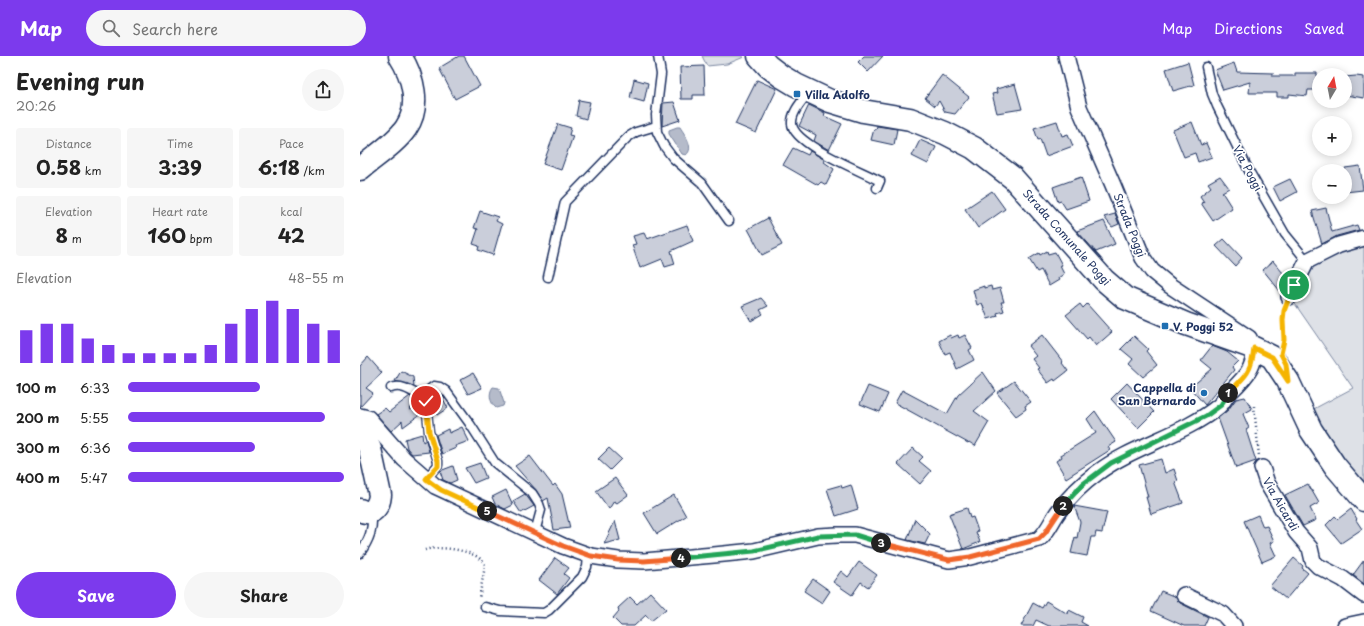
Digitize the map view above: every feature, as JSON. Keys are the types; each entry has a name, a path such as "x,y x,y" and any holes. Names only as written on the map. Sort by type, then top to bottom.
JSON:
{"main road":[{"path":"360,169 399,137 410,122 414,107 412,86 405,65 400,56"},
{"name":"Strada Comunale Poggi","path":"759,56 768,66 796,85 830,102 910,120 945,134 974,148 1013,178 1104,280 1125,298 1186,324 1254,348 1266,353 1277,361 1311,430 1335,466 1364,500"},
{"path":"360,428 370,449 380,495 380,501 376,507 366,511"}],"street":[{"name":"Strada Poggi","path":"1066,56 1079,107 1143,258 1148,266 1169,285 1249,338 1254,348"},
{"path":"1289,297 1307,261 1339,245 1364,238"},
{"path":"360,416 368,418 404,460 441,490 563,546 588,555 618,560 644,561 754,551 818,536 855,535 949,560 970,557 1036,540 1045,533 1066,502 1096,473 1134,450 1206,416 1221,405 1226,395 1246,377 1253,362 1254,348"},
{"name":"Via Aicardi","path":"1262,468 1267,483 1296,532 1310,548 1313,561 1318,566 1343,579 1364,595"},
{"path":"1184,595 1222,614 1234,626"},
{"path":"1345,626 1364,622"}],"lane":[{"path":"658,56 661,74 656,126 664,146 672,158 702,183 729,221"},
{"name":"Via Poggi","path":"1206,67 1212,94 1249,172 1285,234 1307,261"},
{"path":"809,91 794,114 792,124 794,130 803,140 824,154 880,181 877,188"},
{"path":"548,277 565,202 628,138 636,132 656,126"},
{"path":"391,388 397,386 404,388 426,399"},
{"path":"426,479 438,466 438,461 429,432 426,399 430,389 434,386 440,387 446,391 496,463 532,493 540,504 541,510 535,532"},
{"path":"360,553 373,527 366,511"},
{"path":"485,607 500,610 544,613 549,610 582,577 587,567 588,555"}],"path":[{"path":"1282,350 1284,340 1283,320 1289,297"},
{"name":"Via Aicardi","path":"1254,406 1262,468"},
{"path":"425,550 439,547 453,548 480,559 485,568 481,580 479,603 485,607"}],"shaded area":[{"path":"702,56 744,57 727,64 707,66"},
{"path":"1364,242 1364,494 1308,412 1353,388 1293,301 1311,262"}],"water":[{"path":"680,127 688,141 690,149 686,155 682,154 669,134 669,130"},
{"path":"493,387 499,388 504,403 503,406 496,408 492,403 490,395"}],"building":[{"path":"459,56 464,56 480,86 455,99 439,68"},
{"path":"864,56 883,56 868,72 858,62"},
{"path":"1188,62 1194,85 1173,91 1166,69"},
{"path":"1234,63 1237,72 1273,73 1273,76 1295,76 1295,73 1312,73 1312,90 1308,90 1307,96 1289,94 1289,97 1277,97 1277,93 1249,93 1250,82 1223,90 1215,70"},
{"path":"704,66 705,95 693,95 693,99 681,99 680,67"},
{"path":"942,75 969,97 955,114 945,112 939,101 935,106 925,98"},
{"path":"1352,76 1364,77 1364,98 1352,96"},
{"path":"634,79 648,83 644,102 630,98"},
{"path":"757,80 777,89 756,133 735,124"},
{"path":"1015,84 1022,109 997,113 992,94 997,93 996,89"},
{"path":"579,100 590,102 586,119 576,116"},
{"path":"674,102 680,120 662,126 663,103"},
{"path":"809,105 825,113 824,116 842,124 829,150 814,141 816,135 799,126"},
{"path":"1057,121 1062,136 1068,134 1073,146 1046,156 1034,128"},
{"path":"1192,122 1201,145 1206,143 1212,157 1198,162 1195,153 1184,157 1173,130"},
{"path":"558,124 571,128 569,135 573,136 561,170 543,164"},
{"path":"877,126 897,129 894,145 871,140 874,129 876,129"},
{"path":"920,140 936,147 928,164 912,156"},
{"path":"793,148 808,155 810,151 825,160 824,162 834,169 826,185 821,182 818,185 783,165"},
{"path":"1360,166 1363,190 1352,191 1352,167"},
{"path":"1220,176 1229,188 1222,192 1232,208 1213,221 1201,203 1204,202 1200,196 1211,187 1208,183"},
{"path":"1081,177 1089,201 1066,209 1061,201 1058,202 1053,187"},
{"path":"1290,179 1297,192 1280,201 1273,187"},
{"path":"992,191 1005,209 978,228 965,209"},
{"path":"1326,208 1332,232 1357,225 1359,230 1337,236 1322,244 1312,211"},
{"path":"480,211 498,217 496,221 502,224 493,255 478,250 479,246 473,244 478,229 474,228"},
{"path":"1115,214 1119,224 1112,227 1104,217"},
{"path":"768,218 782,245 762,255 748,229"},
{"path":"1104,221 1115,244 1096,252 1077,231"},
{"path":"687,225 693,241 671,251 675,264 665,267 662,259 640,268 632,245 636,244 633,236 644,233 647,239"},
{"path":"1224,239 1242,258 1235,266 1216,246"},
{"path":"1047,251 1048,254 1055,252 1062,265 1060,266 1064,274 1058,278 1059,280 1049,286 1041,270 1037,272 1029,259 1039,253 1040,255"},
{"path":"1273,261 1288,279 1283,289 1280,291 1263,270"},
{"path":"984,286 984,288 991,286 992,290 1000,288 1004,302 1001,302 1004,311 997,313 998,316 988,319 982,303 977,305 973,290"},
{"path":"761,298 768,306 760,310 763,314 751,321 742,306"},
{"path":"1080,304 1083,308 1087,304 1112,332 1096,346 1089,337 1087,339 1066,315"},
{"path":"950,335 951,338 958,335 959,338 965,335 972,348 969,350 974,360 957,369 950,352 945,354 939,341"},
{"path":"1042,335 1063,362 1062,363 1068,371 1055,381 1054,379 1048,383 1037,369 1039,368 1032,359 1036,356 1028,346"},
{"path":"1134,336 1148,349 1146,351 1157,365 1143,377 1129,364 1133,359 1121,349"},
{"path":"1212,346 1227,352 1238,361 1232,367 1234,370 1205,405 1190,388 1212,369 1201,360"},
{"path":"368,357 382,373 366,388 373,393 360,407 360,366"},
{"path":"401,371 413,377 414,386 395,381"},
{"path":"983,372 996,391 974,411 989,422 975,446 895,403 902,390 947,414 958,395"},
{"path":"473,373 482,388 468,394 460,380"},
{"path":"1014,381 1031,402 1025,406 1026,409 1016,416 997,393"},
{"path":"1127,383 1154,412 1138,428 1111,399"},
{"path":"868,386 888,394 880,412 860,404"},
{"path":"441,395 448,408 437,415 432,407 432,399"},
{"path":"410,396 414,399 410,410 421,405 422,413 403,427 402,421 391,431 376,414 385,408 389,412"},
{"path":"1245,397 1252,409 1243,414 1249,428 1246,430 1256,461 1236,468 1218,418 1228,410 1236,399"},
{"path":"1095,411 1116,442 1108,447 1110,450 1066,478 1056,461 1062,457 1061,455 1096,433 1087,419"},
{"path":"462,427 469,441 455,446 456,448 442,454 436,435 448,429 449,433"},
{"path":"422,434 423,442 426,440 429,452 412,454 407,448 405,439"},
{"path":"609,448 621,459 610,470 598,459"},
{"path":"913,448 923,457 919,461 931,471 920,484 898,464"},
{"path":"530,456 553,486 555,484 562,494 570,528 554,530 548,498 543,501 536,490 515,466"},
{"path":"1161,459 1165,473 1174,469 1178,481 1175,482 1183,503 1151,514 1139,465"},
{"path":"480,463 486,478 474,483 465,468"},
{"path":"453,466 457,480 450,483 443,480 440,471"},
{"path":"615,478 628,495 617,503 614,501 609,509 596,491"},
{"path":"1308,484 1319,503 1310,508 1316,520 1303,526 1285,495"},
{"path":"841,485 842,488 851,485 858,509 836,516 827,489"},
{"path":"506,490 513,505 505,509 495,504 492,497"},
{"path":"525,494 534,506 521,513 513,501"},
{"path":"674,495 686,516 657,534 644,513"},
{"path":"1074,506 1107,512 1102,533 1096,532 1095,537 1091,537 1087,556 1071,553 1075,537 1077,538 1080,522"},
{"path":"967,508 970,518 973,517 980,542 963,549 949,514"},
{"path":"1351,509 1362,529 1341,543 1326,525 1335,516 1338,519"},
{"path":"1258,515 1263,527 1267,526 1274,541 1270,543 1276,556 1262,562 1244,521"},
{"path":"915,519 930,534 925,544 907,540"},
{"path":"615,521 620,540 604,544"},
{"path":"555,558 569,568 564,574 569,578 557,594 539,580"},
{"path":"1294,558 1308,573 1286,599 1270,586"},
{"path":"1364,560 1364,584 1353,575"},
{"path":"859,562 877,575 868,587 861,582 852,595 833,582 841,571 848,577"},
{"path":"813,579 830,591 822,603 804,591"},
{"path":"1161,591 1176,597 1180,603 1208,617 1204,626 1184,626 1151,611"},
{"path":"650,592 666,609 651,621 646,615 634,626 621,626 613,618 619,611 618,608 630,597 637,604"},
{"path":"1046,601 1068,614 1069,610 1083,617 1081,622 1088,626 1049,626 1036,620 1033,626 1021,626 1033,603 1042,608"}],"place":[{"name":"Villa Adolfo","path":"797,94"},
{"name":"V. Poggi 52","path":"1165,326"},
{"name":"Cappella di San Bernardo","path":"1204,393"}],"route":[{"path":"426,401 429,432 437,454 438,466 426,479 441,490 563,546 591,556 618,560 644,561 754,551 818,536 855,535 928,556 949,560 970,557 1039,539 1045,533 1066,502 1096,473 1134,450 1206,416 1221,405 1226,395 1246,377 1253,362 1254,348 1266,353 1277,361 1288,381 1286,364 1281,354 1284,340 1282,329 1284,311 1294,285"}]}
